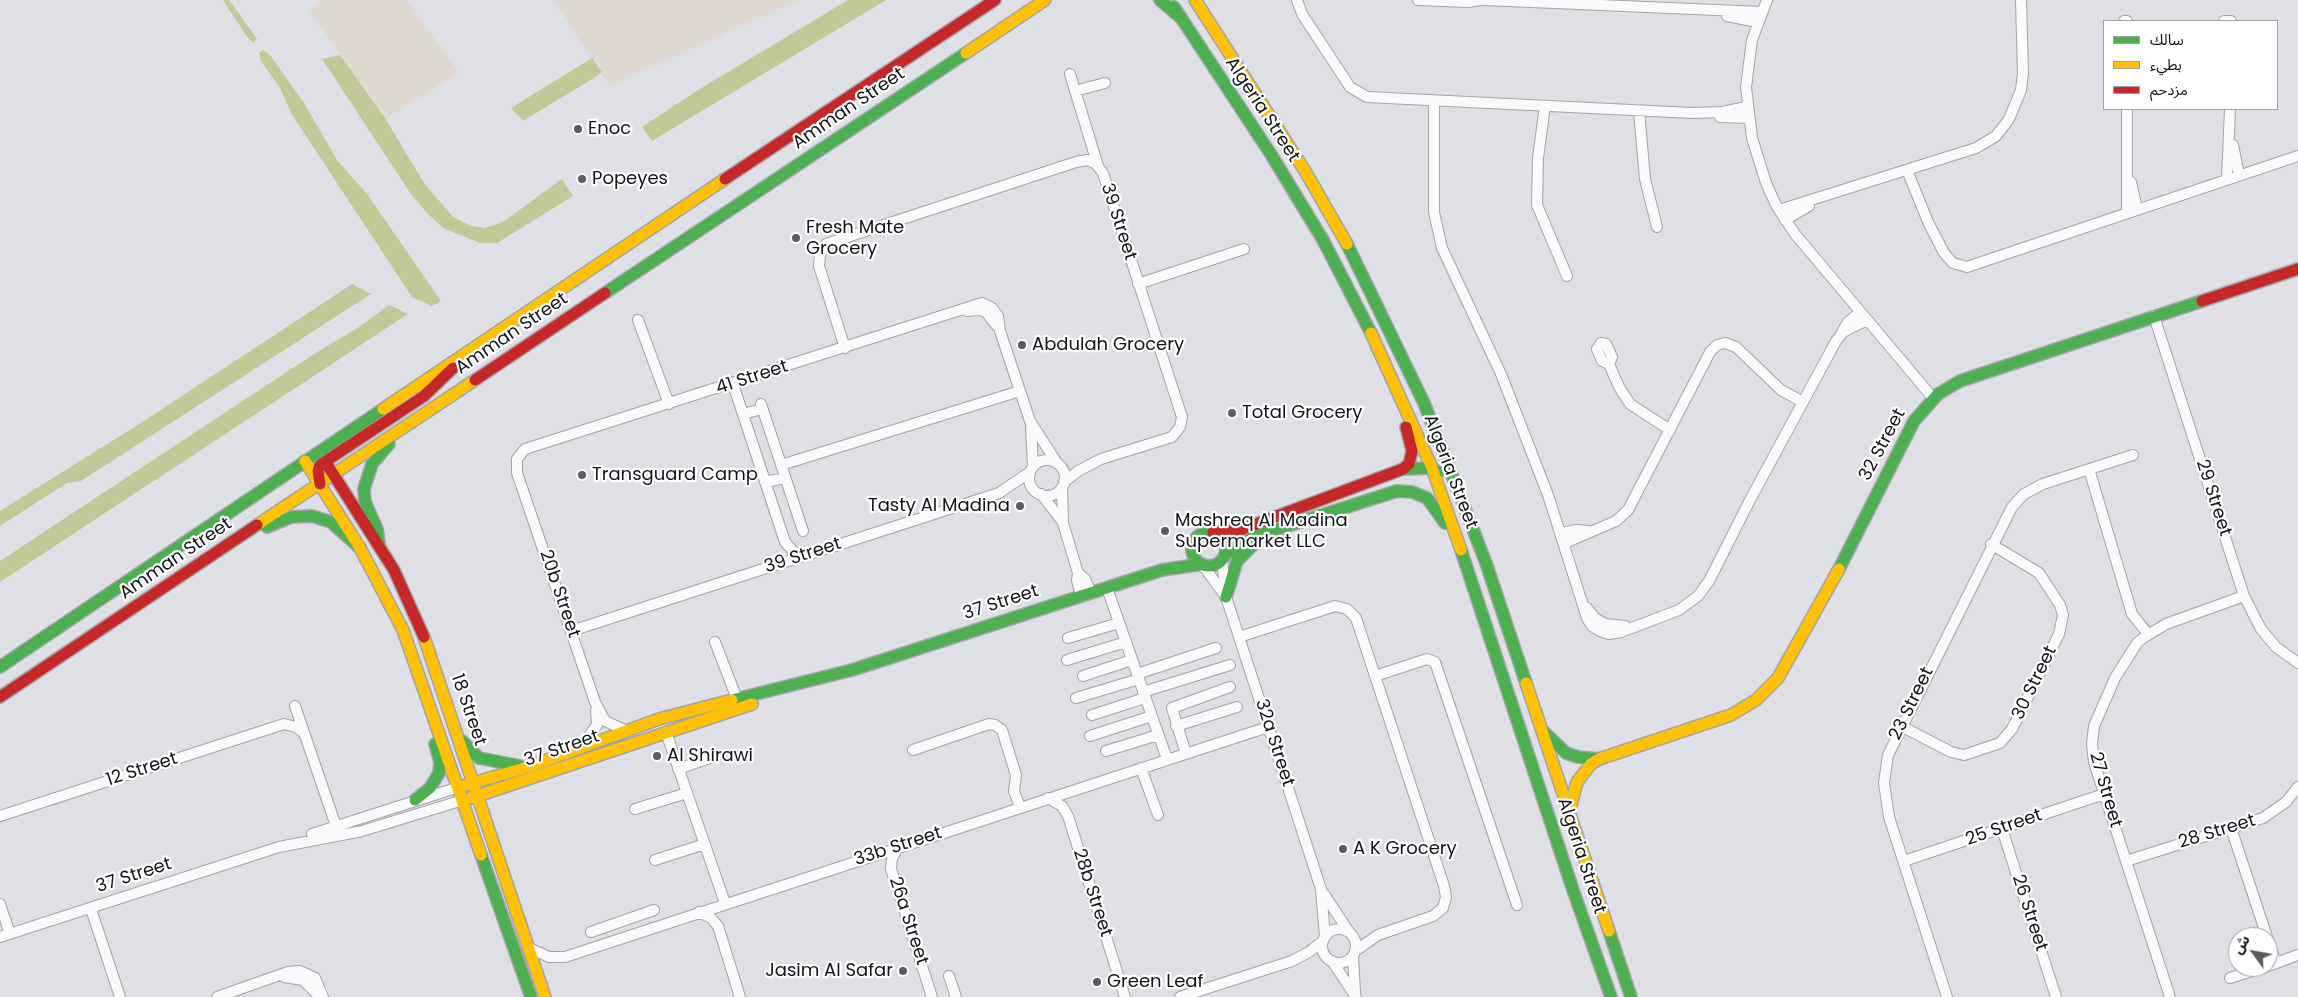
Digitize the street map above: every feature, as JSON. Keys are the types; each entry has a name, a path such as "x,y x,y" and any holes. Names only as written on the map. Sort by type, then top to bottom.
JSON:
{"main road":[{"name":"Amman Street","path":"0,666 305,461 322,457 463,355 995,0"},
{"path":"1008,24 1017,10 1029,0"},
{"name":"Amman Street","path":"0,697 1045,0"},
{"path":"1160,0 1180,17"},
{"name":"Algeria Street","path":"1169,0 1272,156 1323,240 1367,324 1402,397 1432,468 1461,548 1573,890 1611,997"},
{"name":"Algeria Street","path":"1195,0 1305,171 1346,242 1388,325 1440,440 1486,563 1631,997"},
{"name":"32 Street","path":"1570,813 1571,797 1577,782 1586,770 1599,759 1721,719 1756,700 1770,688 1786,668 1823,600 1914,421 1933,398 1960,381 2298,269"},
{"path":"1402,397 1402,414 1412,451 1408,464 1403,469"},
{"path":"379,544 374,521 365,502 365,483 375,459 400,430"},
{"path":"320,484 318,471 322,457"},
{"name":"18 Street","path":"322,457 379,544 420,625 479,796 544,997"},
{"name":"18 Street","path":"305,461 360,548 403,630 531,997"},
{"path":"1461,548 1431,502 1417,494 1405,491 1391,492 1246,541 1215,565 1202,564 1194,557 1192,547 1199,535 1240,530 1403,469 1432,468 1443,477 1480,568 1518,681 1530,696"},
{"path":"256,526 269,527 291,517 312,516 331,522 360,548"},
{"path":"1226,597 1234,568 1242,554 1277,530"},
{"path":"1213,532 1224,541 1224,557"},
{"name":"37 Street","path":"1162,570 1192,547"},
{"name":"37 Street","path":"463,800 1086,594 1162,570 1202,564"},
{"name":"37 Street","path":"459,788 528,767 659,719 852,670"},
{"path":"414,800 430,788 439,773 440,762 434,738 438,727"},
{"name":"32 Street","path":"1541,729 1554,744 1566,753 1578,757 1599,759"},
{"path":"459,738 479,758 486,762 528,767"}],"street":[{"path":"1297,0 1302,14 1355,92 1373,98 1692,113 1748,118"},
{"path":"1418,0 1468,2 1480,0"},
{"path":"1485,0 1651,4 1760,17"},
{"path":"1767,0 1760,17 1747,68 1748,118 1760,167 1785,220 1933,398"},
{"path":"1779,210 1828,196 1983,145 2006,126 2018,100 2022,82 2021,0"},
{"path":"1070,74 1098,166"},
{"path":"1075,91 1105,83"},
{"path":"1438,101 1434,212 1442,248 1501,374 1563,538 1583,600 1594,618 1605,624 1618,627 1635,625 1679,610 1691,603 1704,589 1842,332 1864,316"},
{"path":"1541,106 1537,205 1567,276"},
{"path":"1692,113 1722,112 1747,107"},
{"path":"2127,110 2127,212"},
{"path":"2227,179 2230,110"},
{"path":"1644,111 1643,163 1648,197 1657,227"},
{"path":"2230,120 2239,175"},
{"path":"845,348 819,266 820,255 826,244 1082,161 1092,143"},
{"path":"2128,154 2137,209"},
{"path":"1907,170 1928,222 1946,257 1957,265 1967,266 2298,156"},
{"name":"39 Street","path":"1063,485 1078,471 1101,459 1172,437 1180,427 1182,417 1103,172 1091,161 1082,161"},
{"path":"1785,220 1828,196"},
{"path":"1138,284 1244,249"},
{"name":"41 Street","path":"522,486 524,458 529,453 548,443 957,312 982,311 991,317 1000,330 1020,391"},
{"name":"29 Street","path":"2154,316 2244,596 2265,634 2298,663"},
{"path":"638,320 669,404"},
{"path":"1563,538 1580,538 1589,531 1616,521 1628,510 1712,350 1721,343 1729,343 1736,347 1781,390 1803,402"},
{"path":"1609,364 1619,387 1630,404 1670,430"},
{"path":"733,384 784,542 795,553 803,556"},
{"path":"781,466 1020,391 1030,422 1064,471 1063,523 1078,573 1077,580 1086,594"},
{"path":"743,414 761,406 803,531"},
{"path":"1030,422 1032,470 1030,483 1063,523"},
{"name":"23 Street","path":"1948,997 1889,817 1884,784 1888,755 1991,544 2012,506 2024,494 2043,484 2132,455"},
{"path":"1032,470 1047,460 1057,463"},
{"path":"2089,469 2132,614 2148,634"},
{"name":"39 Street","path":"571,631 999,493 1032,470"},
{"path":"765,482 785,478"},
{"path":"1041,494 1055,493 1063,485"},
{"name":"20b Street","path":"522,486 596,702 605,721 627,731"},
{"name":"30 Street","path":"1901,726 1960,755 1973,753 1995,745 2005,740 2012,729 2061,629 2062,615 2060,605 2039,573 1991,544"},
{"name":"32a Street","path":"1224,557 1226,597 1321,889 1324,939"},
{"name":"32a Street","path":"1202,564 1226,597"},
{"path":"1107,588 1167,759"},
{"name":"27 Street","path":"2170,997 2092,753 2094,726 2115,678 2137,644 2148,634 2174,620 2244,596"},
{"path":"1239,637 1335,606 1344,607 1356,618 1444,886 1446,897 1443,908 1433,916 1378,935 1341,962 1332,961"},
{"path":"1068,638 1119,623"},
{"path":"715,642 737,699"},
{"path":"1067,660 1126,642"},
{"path":"1076,698 1216,648"},
{"path":"1375,676 1427,659 1435,662 1517,905"},
{"path":"1083,676 1132,660"},
{"path":"1092,714 1230,665"},
{"path":"1186,754 1171,711 1174,706 1230,687"},
{"name":"20b Street","path":"581,748 597,726 596,702"},
{"path":"304,733 296,727 284,724 294,706 304,733 336,826"},
{"path":"1176,726 1237,706"},
{"path":"1090,736 1152,716"},
{"name":"12 Street","path":"0,816 284,724"},
{"path":"914,750 989,724 996,725 1002,730 1016,775 1014,791 1020,807"},
{"name":"33b Street","path":"529,948 550,958 560,958 1268,727"},
{"path":"666,732 725,903"},
{"path":"1106,751 1158,735"},
{"path":"678,769 718,755"},
{"path":"1141,768 1158,815"},
{"name":"37 Street","path":"5,936 279,847 298,838 414,800 459,788"},
{"name":"28 Street","path":"2126,861 2271,814 2286,802 2298,788"},
{"path":"636,809 687,793"},
{"name":"25 Street","path":"1904,861 2104,794"},
{"name":"28b Street","path":"1048,798 1058,803 1068,816 1125,997"},
{"name":"37 Street","path":"279,847 362,831 463,800"},
{"path":"2231,828 2264,927"},
{"name":"26 Street","path":"2002,829 2056,997"},
{"path":"655,860 705,844"},
{"name":"26a Street","path":"899,846 892,858 891,869 932,997"},
{"name":"32a Street","path":"1321,889 1350,933"},
{"path":"0,904 5,936"},
{"path":"91,909 120,997"},
{"path":"590,932 654,910"},
{"path":"698,912 710,918 718,926 740,997"},
{"path":"623,921 628,935"},
{"path":"1180,997 1292,961 1309,952 1337,929 1350,933 1355,941 1356,995"},
{"path":"1324,939 1325,955 1332,961 1356,995"},
{"path":"2278,963 2298,955"},
{"path":"217,997 276,978 290,976 300,978 321,997"},
{"path":"949,976 956,997"}],"shaded area":[{"path":"323,0 407,0 459,73 385,118 309,10"},
{"path":"554,0 798,0 609,86"}],"green space":[{"path":"223,0 229,0 257,39 253,42 248,38"},
{"path":"848,0 886,0 652,141 642,127 698,90"},
{"path":"263,50 270,55 304,103 337,160 367,194 441,301 432,306 412,297 291,113 280,88 261,61 259,53"},
{"path":"340,55 385,118 424,183 453,217 471,226 485,228 503,222 562,179 573,196 497,243 480,243 443,228 411,194 322,59"},
{"path":"592,58 602,72 594,78 523,121 511,108"},
{"path":"352,284 371,294 81,481 67,483 0,526 0,511 141,423"},
{"path":"389,305 408,314 0,582 0,561 314,354 359,327"}],"traffic: fast":[{"path":"1160,0 1180,17"},
{"path":"1174,7 1272,156 1323,240 1371,333"},
{"path":"605,293 966,53"},
{"path":"1347,244 1424,403 1486,563 1526,683"},
{"path":"1839,569 1914,421 1938,394 1960,381 2202,301"},
{"path":"0,667 383,409"},
{"path":"379,544 377,529 365,502 364,489 372,464 389,444"},
{"path":"1403,469 1432,468 1438,472"},
{"path":"1225,555 1253,537 1397,491 1412,492 1427,498 1445,523"},
{"path":"267,527 291,517 312,516 331,522 360,548"},
{"path":"1209,532 1216,533 1221,537 1225,542 1226,549 1225,556 1221,561 1216,565 1209,566 1202,565 1197,561 1193,556 1192,549 1193,542 1197,537 1202,533 1209,532"},
{"path":"1226,597 1237,561 1254,544"},
{"path":"1461,550 1573,890 1611,997"},
{"path":"732,700 852,670 1162,570 1202,564"},
{"path":"1544,732 1566,753 1578,757 1599,759"},
{"path":"462,741 479,758 520,766"},
{"path":"415,800 430,788 439,773 440,762 435,744"},
{"path":"481,855 531,997"},
{"path":"1609,931 1631,997"}],"traffic: slow":[{"path":"966,53 1045,0"},
{"path":"1195,0 1305,171 1347,244"},
{"path":"383,409 725,179"},
{"path":"1371,333 1432,468 1461,550"},
{"path":"257,525 475,380"},
{"path":"305,461 360,548 403,630 481,855"},
{"path":"1570,809 1577,782 1591,764 1599,759 1731,715 1756,700 1778,678 1839,569"},
{"path":"424,637 545,997"},
{"path":"1526,683 1609,931"},
{"path":"459,787 528,767 659,719 732,700"},
{"path":"471,798 752,704"}],"traffic: jam":[{"path":"725,179 995,0"},
{"path":"2202,301 2298,269"},
{"path":"475,380 605,293"},
{"path":"320,484 318,471 320,465 424,396 453,368"},
{"path":"1213,532 1240,530 1403,469 1409,464 1412,451 1406,427"},
{"path":"328,466 394,570 424,637"},
{"path":"0,697 257,525"}],"place":[{"name":"Enoc","path":"578,129"},
{"name":"Popeyes","path":"582,179"},
{"name":"Fresh Mate Grocery","path":"796,238"},
{"name":"Abdulah Grocery","path":"1022,345"},
{"name":"Total Grocery","path":"1232,413"},
{"name":"Transguard Camp","path":"582,475"},
{"name":"Tasty Al Madina","path":"1020,506"},
{"name":"Mashreq Al Madina Supermarket LLC","path":"1165,531"},
{"name":"Al Shirawi","path":"657,756"},
{"name":"A K Grocery","path":"1343,849"},
{"name":"Jasim Al Safar","path":"903,971"},
{"name":"Green Leaf","path":"1097,982"}]}
